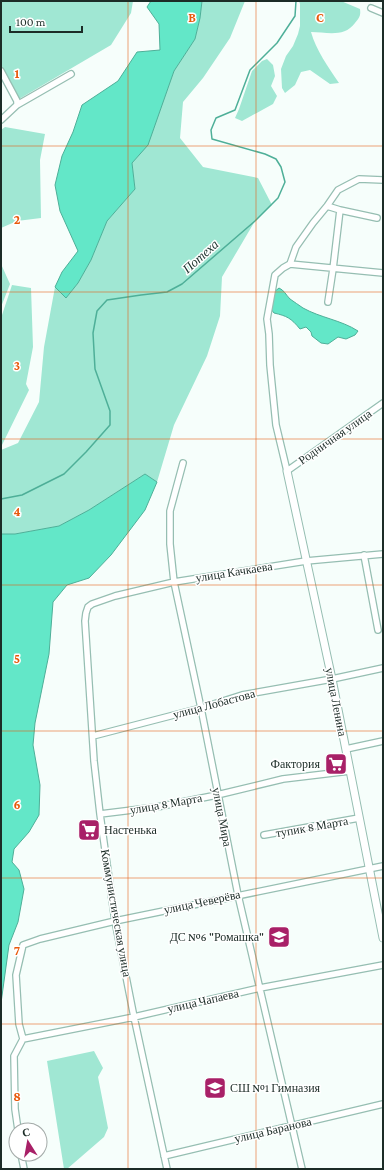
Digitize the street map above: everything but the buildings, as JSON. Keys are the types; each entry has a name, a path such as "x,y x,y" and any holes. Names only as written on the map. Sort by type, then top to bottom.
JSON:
{"street":[{"path":"371,8 383,13"},
{"path":"1,71 17,105"},
{"path":"1,120 17,105 72,74"},
{"path":"290,264 296,247 338,190 359,179 383,180"},
{"path":"327,206 377,218"},
{"path":"328,302 340,210"},
{"path":"286,471 276,425 267,319 275,275 290,264 383,273"},
{"name":"Родничная улица","path":"286,471 383,403"},
{"name":"улица Мира","path":"183,463 170,511 170,544 174,582 201,708 238,895 302,1169"},
{"name":"улица Ленина","path":"286,471 332,679 383,938"},
{"name":"улица Качкаева","path":"88,607 92,604 115,596 174,582 306,561 383,554"},
{"path":"364,555 378,630"},
{"name":"Коммунистическая улица","path":"88,607 85,621 94,761 115,921 167,1169"},
{"name":"улица Лобастова","path":"93,736 201,708 242,695 332,679 383,668"},
{"path":"346,749 383,741"},
{"name":"улица 8 Марта","path":"100,814 157,807 217,795 283,779 350,771"},
{"name":"тупик 8 Марта","path":"264,835 359,818"},
{"name":"улица Чеверёва","path":"23,1039 19,1024 16,975 23,945 40,939 115,921 383,866"},
{"name":"улица Чапаева","path":"23,1039 134,1017 260,988 383,965"},
{"path":"17,1122 15,1109 14,1056 23,1039"},
{"name":"улица Баранова","path":"164,1156 383,1104"}],"shaded area":[{"path":"1,1 133,1 131,13 111,45 19,99 1,65"},
{"path":"151,1 202,1 195,39 174,71 148,145 132,163 135,189 107,221 91,260 78,283 66,298 55,287 62,272 78,251 60,211 55,185 62,156 73,132 82,105 118,81 137,52 160,50 159,24 147,7"},
{"path":"202,1 245,1 230,38 203,78 183,102 180,138 203,167 258,178 272,205 255,221 222,277 220,316 207,356 174,425 157,482 145,474 89,510 59,526 15,534 1,534 1,450 18,443 39,402 44,347 55,287 66,298 78,283 91,260 107,221 135,189 132,163 148,144 174,71 195,39"},
{"path":"299,1 341,1 360,9 360,13 359,18 351,28 346,31 334,33 311,32 319,52 339,83 330,84 310,70 301,72 295,85 285,93 282,88 281,69 298,34 300,26"},
{"path":"267,59 273,65 275,76 271,86 277,96 273,104 242,121 235,118 252,71 262,61"},
{"path":"5,127 45,134 40,160 41,218 17,221 1,228 1,130"},
{"path":"1,264 10,284 1,307"},
{"path":"12,285 31,288 33,347 26,384 29,390 1,445 1,318"},
{"path":"279,288 284,291 290,299 303,308 345,324 358,331 355,335 346,339 338,337 328,344 321,343 312,336 311,332 306,327 300,329 288,318 274,313 271,309 274,292"},
{"path":"145,474 157,482 145,510 111,555 89,578 67,585 53,602 49,654 35,723 33,745 40,785 39,815 29,832 14,849 12,862 19,870 24,889 18,922 9,945 1,1003 1,534 15,534 59,526 89,510"},
{"path":"94,1051 103,1068 98,1077 108,1128 104,1137 67,1169 64,1169 47,1061"}],"waterway":[{"name":"Потеха","path":"1,499 22,495 64,474 110,425 110,411 95,369 93,333 97,311 107,300 167,292 182,284 255,221 278,198 285,182 281,167 276,159 265,154 212,139 211,130 216,118 235,110 250,70 277,43 295,16 296,1"}],"place":[{"name":"Фактория","path":"336,764"},
{"name":"Настенька","path":"89,830"},
{"name":"ДС №6 \"Ромашка\"","path":"279,937"},
{"name":"СШ №1 Гимназия","path":"215,1088"}]}
